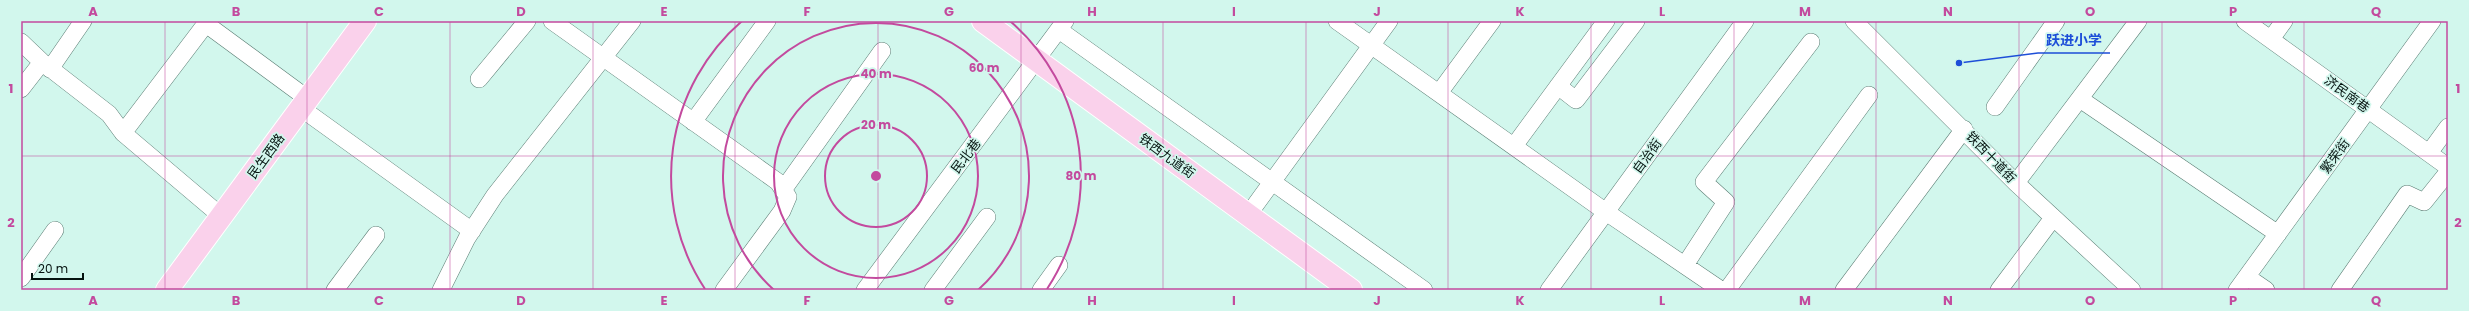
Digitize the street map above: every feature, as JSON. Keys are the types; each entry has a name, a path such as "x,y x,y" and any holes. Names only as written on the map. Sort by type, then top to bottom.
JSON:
{"main road":[{"name":"民生西路","path":"167,290 365,21"},
{"name":"铁西九道街","path":"983,21 1351,290"}],"street":[{"path":"21,89 46,65 83,21"},
{"path":"479,79 527,21"},
{"path":"552,21 778,182 788,196 782,211 724,290"},
{"path":"441,290 472,231 496,195 605,58 632,21"},
{"path":"693,122 767,21"},
{"path":"1337,21 1606,212 1721,290"},
{"path":"1248,215 1390,21"},
{"path":"1439,93 1492,21"},
{"path":"1514,146 1606,21"},
{"path":"1558,86 1576,100 1636,21"},
{"name":"自治街","path":"1549,290 1745,21"},
{"name":"铁西十道街","path":"1854,21 2122,287"},
{"path":"1995,106 2056,21"},
{"path":"2016,183 2138,21"},
{"name":"济民南巷","path":"2245,21 2448,168"},
{"path":"2271,39 2284,21"},
{"name":"繁荣街","path":"2242,284 2432,21"},
{"path":"122,133 207,22 304,104 472,231"},
{"path":"1062,25 1271,183 1424,290"},
{"name":"民北巷","path":"865,290 1062,25"},
{"path":"21,42 46,65 108,114 122,133 222,216"},
{"path":"1685,265 1726,202 1704,182 1811,42"},
{"path":"783,190 882,51"},
{"path":"1727,290 1869,96"},
{"path":"2080,99 2278,234"},
{"path":"2429,153 2448,127"},
{"path":"1844,290 1964,129"},
{"path":"2340,290 2407,194 2424,202 2448,172"},
{"path":"933,290 986,217"},
{"path":"1999,290 2053,218"},
{"path":"21,278 55,230"},
{"path":"335,290 376,235"},
{"path":"1041,290 1059,266"},
{"path":"2242,284 2266,290"}],"place":[{"name":"跃进小学","path":"1959,63"}]}
